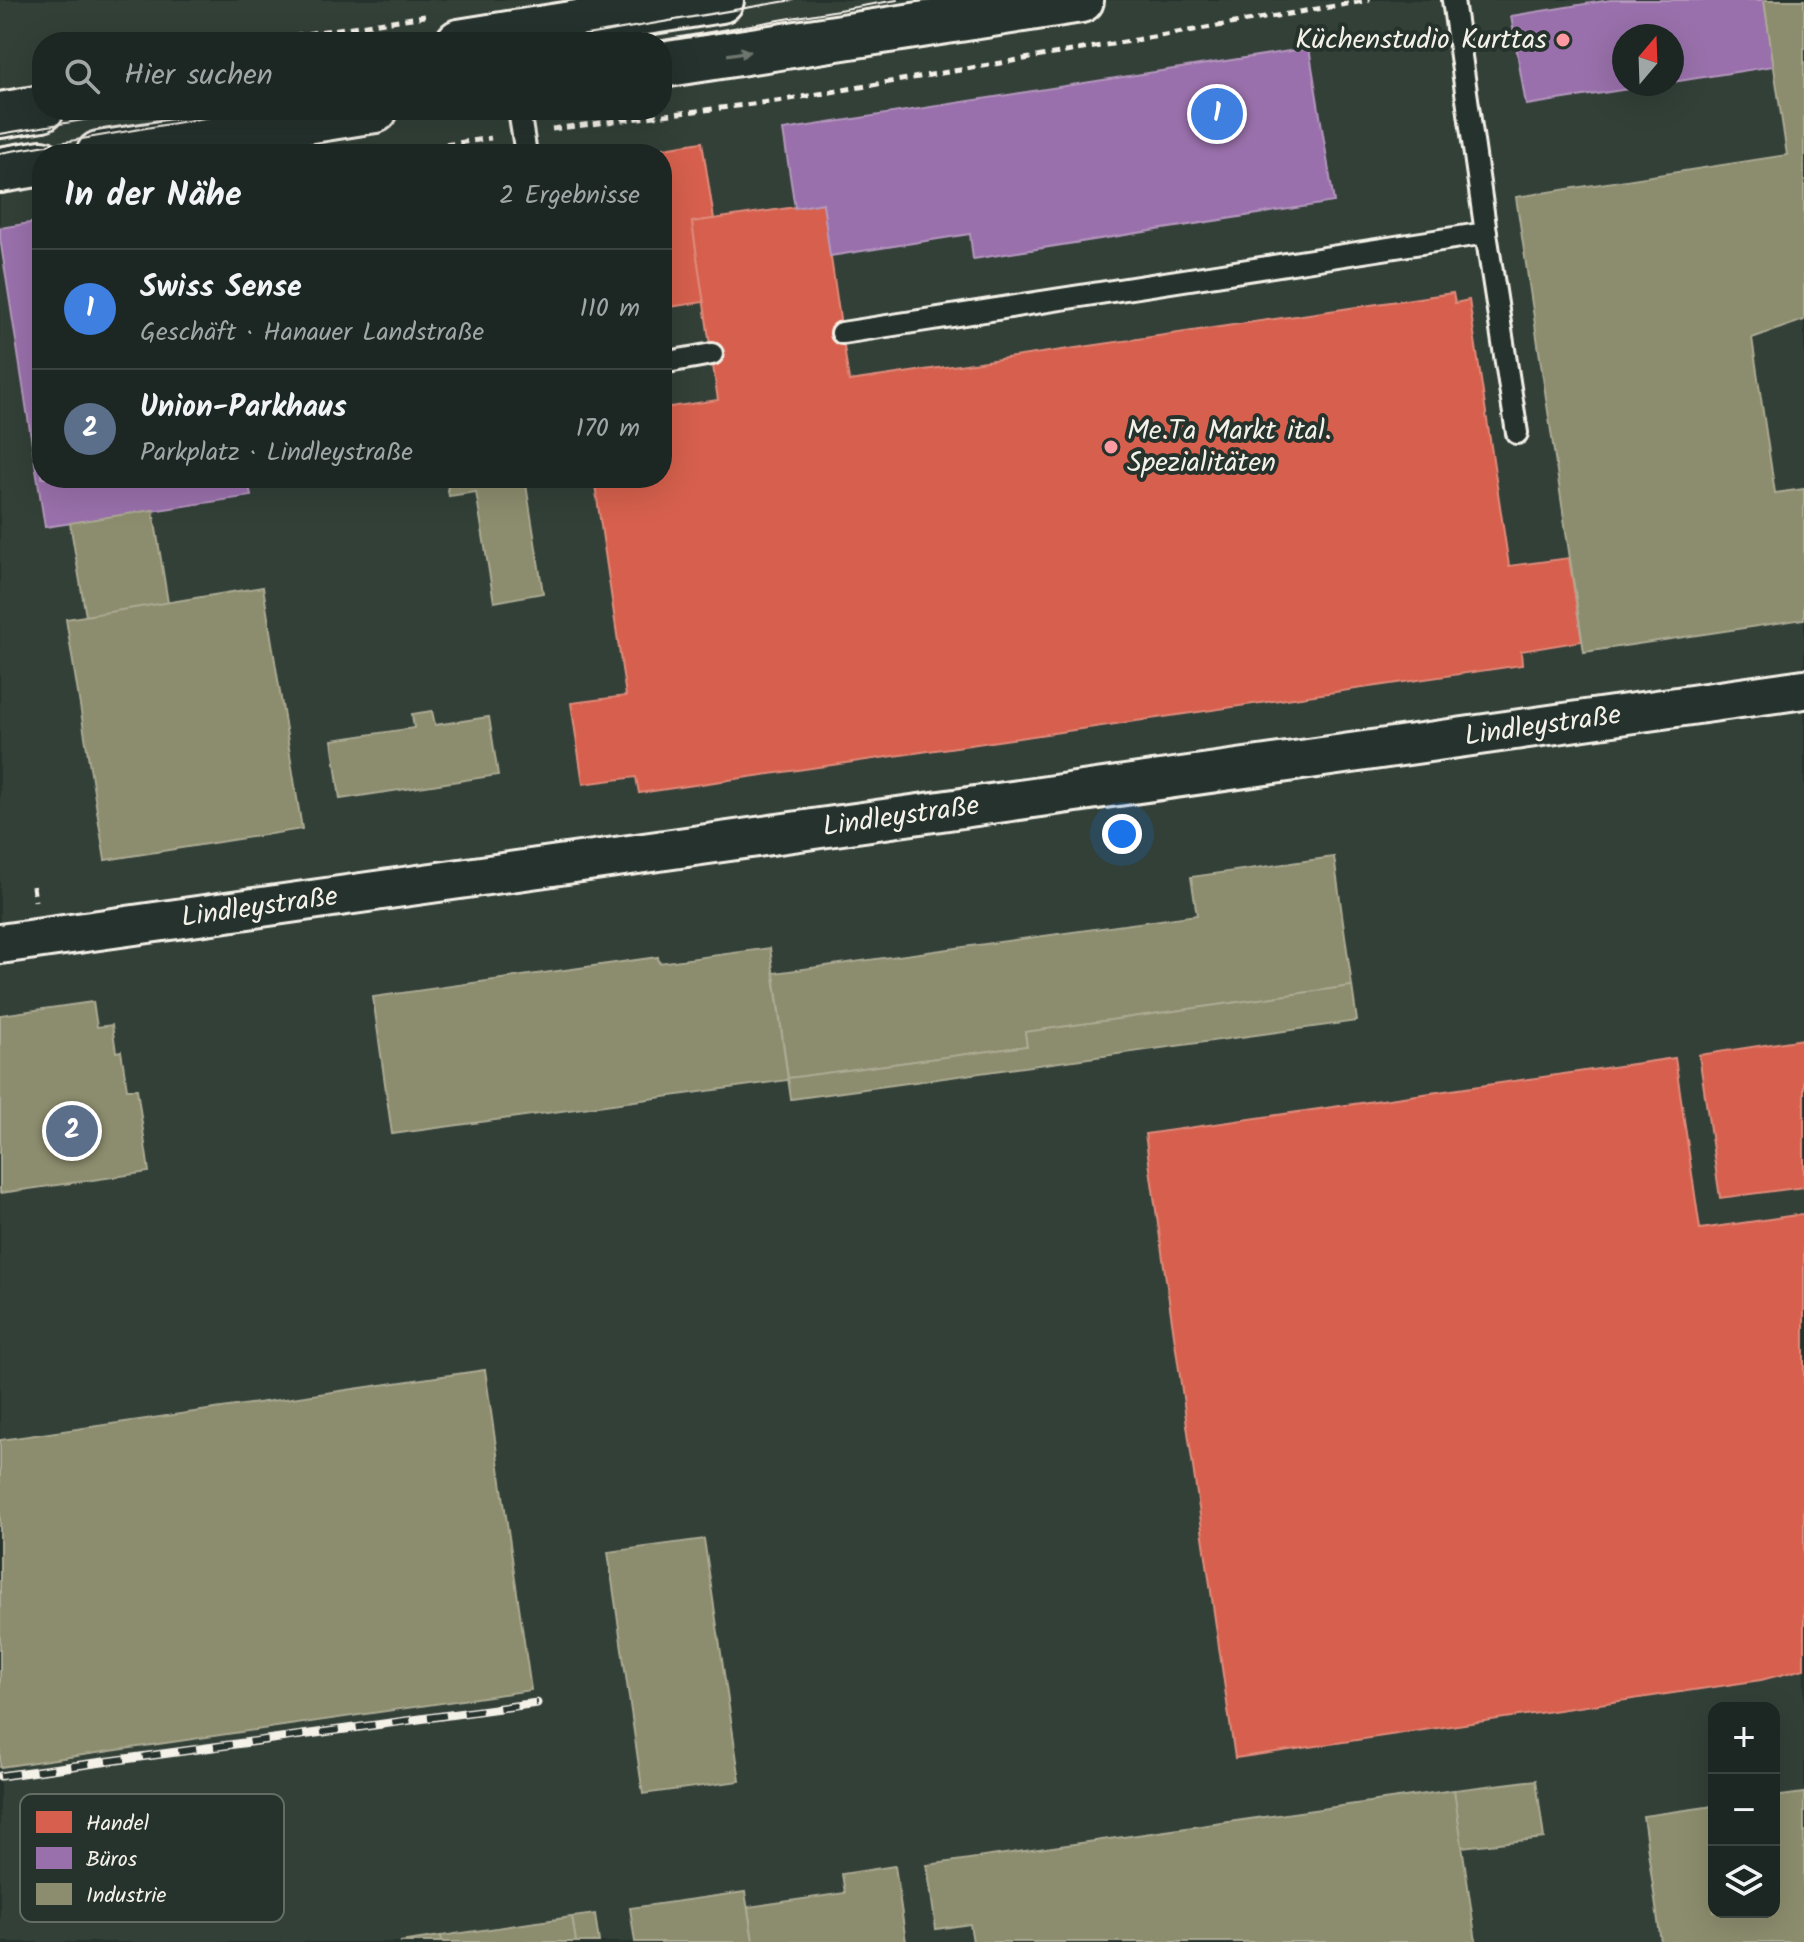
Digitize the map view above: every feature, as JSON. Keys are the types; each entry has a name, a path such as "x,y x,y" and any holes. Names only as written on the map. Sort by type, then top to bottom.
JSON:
{"main road":[{"path":"445,29 721,0"},
{"path":"672,63 1081,0"},
{"path":"0,115 32,110"},
{"path":"162,144 312,120"},
{"path":"0,170 32,165"}],"street":[{"name":"Lindleystraße","path":"0,944 1804,689"}],"lane":[{"path":"1453,0 1517,433"},
{"path":"521,120 525,144"},
{"path":"842,333 1486,233"},
{"path":"672,361 712,354"}],"path":[{"path":"672,114 784,100 1370,0"},
{"path":"400,32 445,29"},
{"path":"451,144 626,120"}],"shaded area":[{"path":"0,0 1804,0 1804,1942 0,1942"}],"building: Handel":[{"path":"702,142 714,219 692,222 704,302 672,307 672,147"},
{"path":"823,203 849,381 1453,293 1455,303 1469,300 1509,566 1569,558 1582,641 1521,651 1522,665 639,793 636,777 583,784 571,703 626,696 595,488 672,488 672,407 718,400 692,222"},
{"path":"1804,1039 1804,1187 1720,1198 1699,1055"},
{"path":"1675,1058 1700,1229 1804,1214 1804,1669 1761,1680 1235,1758 1145,1134"}],"building: Büros":[{"path":"1610,0 1764,0 1774,66 1684,80 1684,24 1612,24 1612,92 1526,105 1511,16"},
{"path":"1309,48 1334,202 973,259 970,234 830,256 823,203 795,208 783,130"},
{"path":"32,223 32,444 0,238 0,228"},
{"path":"39,488 250,488 251,496 45,527"}],"building: Industrie":[{"path":"1764,0 1804,0 1804,320 1752,338 1775,493 1804,489 1804,619 1584,652 1516,197 1787,155"},
{"path":"448,488 527,488 543,593 494,602 476,492 449,496"},
{"path":"153,510 168,603 86,616 70,523"},
{"path":"263,587 302,829 105,860 66,619"},
{"path":"432,711 435,725 489,717 498,775 340,799 332,740 414,728 412,714"},
{"path":"1334,857 1352,986 1025,1032 1027,1046 788,1078 774,973 1197,915 1191,877"},
{"path":"770,948 788,1080 392,1134 373,997 658,957 659,963"},
{"path":"1352,986 1357,1021 791,1099 788,1078 1027,1046 1025,1032"},
{"path":"93,1002 97,1027 112,1025 116,1052 121,1051 127,1089 137,1089 149,1172 0,1193 0,1015"},
{"path":"485,1370 531,1690 0,1767 0,1440"},
{"path":"704,1539 740,1781 643,1794 608,1552"},
{"path":"1536,1780 1544,1838 1462,1847 1454,1790"},
{"path":"1454,1790 1476,1942 973,1942 970,1924 936,1929 927,1865"},
{"path":"1804,1793 1804,1942 1661,1942 1643,1816 1708,1807 1708,1918 1780,1918 1780,1796"},
{"path":"895,1866 906,1942 753,1942 748,1907 845,1893 842,1874"},
{"path":"745,1892 753,1942 635,1942 630,1908"},
{"path":"595,1914 599,1942 576,1942 572,1917"},
{"path":"572,1917 576,1942 442,1942 441,1936"},
{"path":"441,1936 442,1942 400,1942"}],"tram line":[{"path":"604,32 793,0"},
{"path":"672,38 897,0"},
{"path":"0,134 83,120"},
{"path":"53,144 193,120"},
{"path":"0,153 32,148"}],"railway":[{"path":"0,1776 537,1703"}],"place":[{"name":"Küchenstudio Kurttas","path":"1563,40"},
{"name":"Swiss Sense","path":"1217,114"},
{"name":"Me.Ta Markt ital. Spezialitäten","path":"1111,447"},
{"name":"Union-Parkhaus","path":"72,1131"}]}
